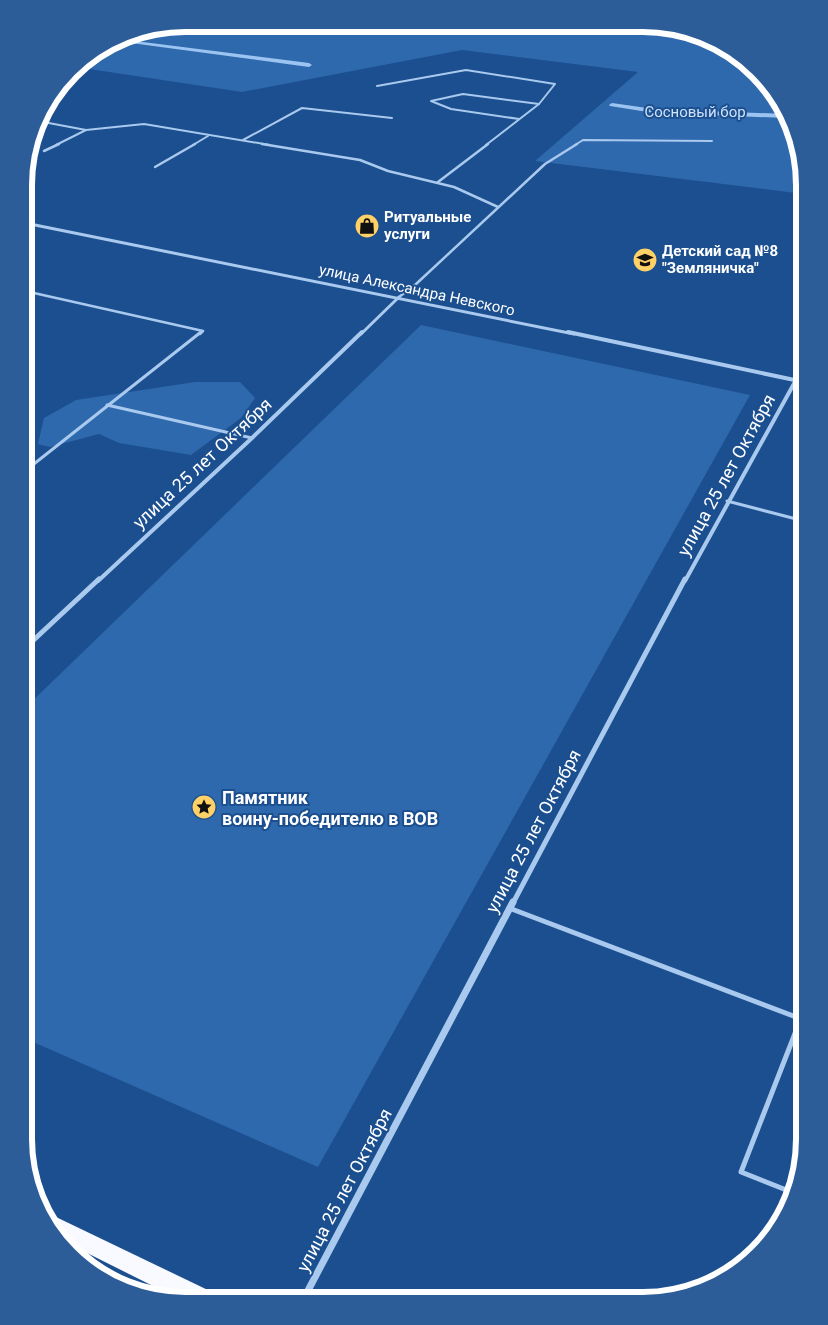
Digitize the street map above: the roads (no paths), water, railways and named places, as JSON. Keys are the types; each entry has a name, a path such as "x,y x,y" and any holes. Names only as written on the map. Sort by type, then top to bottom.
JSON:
{"highway":[{"path":"62,1230 188,1292"}],"street":[{"name":"улица Александра Невского","path":"32,224 796,380"},
{"name":"улица 25 лет Октября","path":"32,642 252,438 399,298"},
{"name":"улица 25 лет Октября","path":"307,1292 509,908 727,501 796,380"}],"lane":[{"path":"377,86 466,70 555,84 540,104 438,182"},
{"path":"519,119 451,109 431,101 464,94 540,104"},
{"path":"243,140 302,108 392,118"},
{"path":"46,123 86,130 144,124 360,160 375,168 438,182 470,192 498,207"},
{"path":"44,151 86,130"},
{"path":"155,167 208,136"},
{"path":"399,298 422,279 545,164 582,140 712,141"},
{"path":"32,293 203,331 32,465"},
{"path":"107,405 252,438"},
{"path":"727,501 796,519"},
{"path":"509,908 795,1016"},
{"path":"787,1190 741,1172 795,1036"}],"waterway":[{"path":"133,42 309,65"},
{"path":"612,105 654,111 778,116"}],"place":[{"name":"Ритуальные услуги","path":"367,226"},
{"name":"Детский сад №8 \"Земляничка\"","path":"645,260"},
{"name":"Памятник воину-победителю в ВОВ","path":"204,807"}],"park label":[{"name":"Сосновый бор","path":"695,112"}]}
